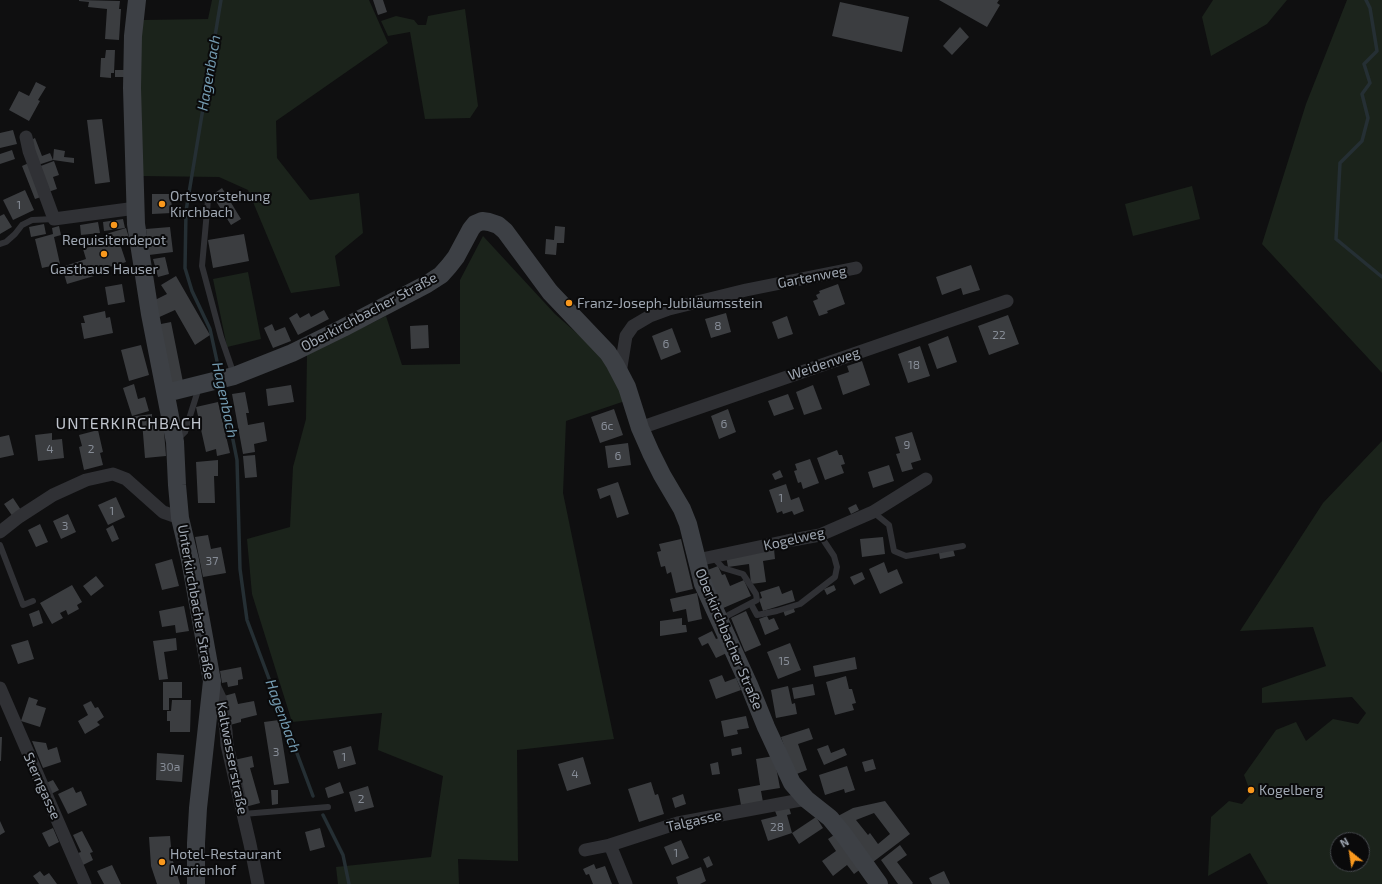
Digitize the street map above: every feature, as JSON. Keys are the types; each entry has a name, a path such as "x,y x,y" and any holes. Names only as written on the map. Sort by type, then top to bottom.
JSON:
{"street":[{"name":"Unterkirchbacher Straße","path":"137,0 133,36 132,88 136,224 150,314 175,442 180,518 190,560 212,681 198,808 196,884"},
{"path":"26,136 29,151 54,219 136,208"},
{"name":"Oberkirchbacher Straße","path":"166,393 234,376 292,353 343,328 440,275 456,258 475,224 482,221 489,222 505,230 550,292 608,353 620,373 627,387 640,428 662,475 682,509 690,529 705,558 703,584 792,783 806,799 830,818 879,884"},
{"name":"Gartenweg","path":"620,373 626,336 633,326 650,316 669,309 746,290 856,268"},
{"name":"Weidenweg","path":"640,428 1007,301"},
{"path":"0,532 19,517 52,495 86,480 113,474 126,479 163,512 180,518"},
{"name":"Kogelweg","path":"705,558 820,535 873,512 926,479"},
{"name":"Kaltwasserstraße","path":"212,681 222,706 226,730 226,745 258,884"},
{"name":"Sterngasse","path":"0,688 85,884"},
{"name":"Talgasse","path":"585,850 610,845 678,823 806,799"},
{"path":"610,845 626,884"}],"lane":[{"path":"208,200 202,266 221,337 234,376"},
{"path":"0,244 6,242 16,234 22,225 32,220 54,219"},
{"path":"175,442 185,432 206,383"},
{"path":"873,512 889,525 894,551 906,556 964,546"},
{"path":"751,604 757,615 800,604 835,577 837,567 834,556 820,535"},
{"path":"0,545 23,605 33,601"},
{"path":"705,558 723,568 743,574 756,594 757,600 719,620"},
{"path":"243,814 328,807"}],"shaded area":[{"path":"212,0 369,0 388,43 276,121 277,158 310,200 359,193 363,233 335,256 340,286 291,293 248,190 219,177 142,176 140,40 143,20 208,19"},
{"path":"1213,0 1287,0 1267,24 1211,56 1202,17"},
{"path":"1347,0 1382,0 1382,373 1262,244 1306,104"},
{"path":"465,9 478,106 470,118 425,119 410,32 388,36 381,21 396,16 414,20 418,25 426,25 428,16"},
{"path":"1192,186 1200,219 1133,236 1125,204"},
{"path":"483,236 555,314 596,350 615,378 625,401 566,421 563,493 614,739 517,750 518,861 458,859 459,884 338,884 336,867 431,857 443,776 378,750 382,713 292,722 252,594 247,539 290,527 293,467 306,419 307,355 386,316 402,365 460,364 460,280"},
{"path":"248,272 261,339 227,347 213,279"},
{"path":"1382,441 1382,884 1268,884 1250,853 1208,876 1211,817 1229,801 1242,804 1251,794 1244,775 1276,730 1296,722 1306,741 1333,719 1358,724 1366,713 1352,697 1262,703 1262,688 1326,666 1313,627 1240,631 1323,503"}],"building":[{"path":"79,0 120,1 119,9 121,9 119,40 105,39 107,9 88,7 89,2"},
{"path":"373,0 383,0 387,12 378,15"},
{"path":"939,0 999,0 997,3 1000,5 987,27"},
{"path":"840,2 909,17 902,52 832,36"},
{"path":"960,27 969,37 952,55 943,46"},
{"path":"106,50 115,50 114,73 111,73 111,78 100,77 101,58 105,58"},
{"path":"115,70 124,70 124,77 115,77"},
{"path":"36,82 46,87 38,100 40,101 29,121 9,110 19,91 29,96"},
{"path":"102,119 110,182 95,184 87,120"},
{"path":"13,130 17,144 0,148 0,133"},
{"path":"35,138 42,156 50,153 53,160 38,165 29,141"},
{"path":"54,149 65,151 64,157 74,158 74,163 53,160"},
{"path":"12,150 15,159 0,164 0,154"},
{"path":"54,161 59,175 53,177 57,189 48,192 38,167"},
{"path":"31,162 44,196 35,199 22,166"},
{"path":"222,188 241,219 231,225 212,195"},
{"path":"25,190 34,210 13,220 3,200"},
{"name":"Ortsvorstehung Kirchbach","path":"152,194 171,194 172,213 152,214"},
{"path":"4,214 12,227 0,234 0,216"},
{"name":"Requisitendepot","path":"123,219 125,228 104,231 103,222"},
{"path":"98,222 100,233 81,235 80,225"},
{"path":"44,224 46,234 31,237 29,227"},
{"path":"59,226 61,235 54,237 60,264 42,268 35,239 53,234 52,228"},
{"path":"555,226 565,227 564,243 557,243 556,255 545,254 546,239 554,240"},
{"path":"170,227 173,252 149,255 146,229"},
{"name":"Gasthaus Hauser","path":"126,228 130,241 120,244 126,262 93,272 94,276 67,284 62,267 86,259 83,249 108,241 106,234"},
{"path":"244,234 249,261 213,268 208,240"},
{"path":"165,257 169,274 158,277 153,259"},
{"path":"971,265 980,290 963,295 961,288 942,295 936,277"},
{"path":"176,276 210,335 195,345 175,310 155,319 153,301 167,294 161,285"},
{"path":"122,284 125,302 108,305 105,287"},
{"path":"838,284 845,304 819,316 813,301 818,299 816,295 820,293 819,291"},
{"path":"324,310 329,319 298,335 289,318 297,313 300,318 309,313 311,317"},
{"path":"105,311 106,318 110,317 113,333 84,339 81,323 85,323 83,316"},
{"path":"726,313 731,332 711,338 705,319"},
{"path":"1008,315 1019,344 989,355 978,326"},
{"path":"787,316 793,334 778,339 772,322"},
{"path":"171,322 183,382 168,385 156,325"},
{"path":"272,324 275,331 285,327 291,341 273,348 264,328"},
{"path":"428,325 429,348 411,349 410,326"},
{"path":"672,328 681,352 661,360 652,336"},
{"path":"948,336 957,362 937,369 928,344"},
{"path":"141,345 149,375 129,381 121,350"},
{"path":"920,346 930,376 908,383 898,354"},
{"path":"862,361 870,385 843,395 837,376 849,372 847,366"},
{"path":"134,384 138,399 145,397 149,411 132,416 123,388"},
{"path":"291,385 294,402 268,406 266,389"},
{"path":"813,385 822,409 804,415 796,392"},
{"path":"245,392 249,413 246,413 248,425 264,422 267,441 254,444 255,452 243,454 232,394"},
{"path":"788,394 794,409 774,416 768,401"},
{"path":"218,402 230,453 217,456 216,449 206,452 196,407"},
{"path":"614,409 623,435 600,443 591,417"},
{"path":"728,409 736,432 719,439 711,416"},
{"path":"152,414 152,420 163,419 166,456 145,458 142,421 129,423 129,417"},
{"path":"98,430 103,452 100,453 103,465 84,470 79,447 82,446 79,435"},
{"path":"912,432 921,460 911,463 913,469 902,472 896,454 900,453 895,437"},
{"path":"52,433 52,440 62,439 64,458 38,461 35,435"},
{"path":"9,435 14,455 0,458 0,437"},
{"path":"628,443 631,465 608,468 605,446"},
{"path":"837,450 839,455 842,455 845,464 841,465 844,473 825,480 817,458"},
{"path":"255,455 257,477 245,478 243,456"},
{"path":"810,459 819,483 803,489 801,482 798,483 794,471 797,470 795,464"},
{"path":"218,460 218,476 214,476 215,503 198,503 196,462"},
{"path":"889,465 894,481 873,488 868,472"},
{"path":"780,470 783,477 775,480 772,474"},
{"path":"618,482 629,514 617,518 610,495 600,499 597,489"},
{"path":"786,484 791,500 799,497 804,511 794,515 792,511 783,514 782,511 777,513 769,490"},
{"path":"116,497 125,517 108,525 98,505"},
{"path":"13,498 21,510 13,517 4,504"},
{"path":"856,504 859,510 851,514 848,508"},
{"path":"68,514 76,532 61,539 53,521"},
{"path":"40,524 48,542 36,547 28,530"},
{"path":"113,525 119,539 112,542 106,529"},
{"path":"208,535 211,549 221,547 226,573 203,577 195,537"},
{"path":"883,537 885,554 862,557 860,539"},
{"path":"681,539 693,589 676,593 671,572 667,574 665,566 661,567 657,552 661,551 659,544"},
{"path":"774,549 775,559 763,561 766,582 751,584 749,564 728,567 726,556"},
{"path":"953,549 955,556 940,559 939,553"},
{"path":"172,559 179,586 162,590 155,564"},
{"path":"884,562 888,573 897,569 903,583 880,594 869,569"},
{"path":"718,566 722,575 725,574 730,586 744,580 751,596 721,609 705,571"},
{"path":"862,572 865,579 854,585 850,577"},
{"path":"96,576 104,586 91,596 83,586"},
{"path":"72,585 82,602 77,605 79,609 68,615 66,610 60,613 63,618 52,624 40,603"},
{"path":"834,585 836,590 827,595 824,589"},
{"path":"779,586 782,594 792,590 795,601 763,611 759,599 762,598 760,592"},
{"path":"697,593 702,619 688,622 686,609 673,612 670,599"},
{"path":"184,606 189,631 176,633 175,625 162,627 159,611"},
{"path":"793,606 795,612 785,616 783,610"},
{"path":"39,610 43,623 33,627 29,614"},
{"path":"746,611 761,645 745,652 731,618"},
{"path":"767,616 769,620 774,618 779,629 765,635 759,619"},
{"path":"682,618 682,625 686,625 687,632 660,636 660,621"},
{"path":"712,631 716,639 721,637 729,652 716,658 708,643 702,646 698,638"},
{"path":"176,638 177,650 164,652 168,679 159,680 153,641"},
{"path":"28,640 34,659 18,664 11,645"},
{"path":"790,643 801,670 778,679 767,652"},
{"path":"855,657 857,669 815,677 813,666"},
{"path":"241,667 243,679 238,680 238,685 228,687 227,682 222,683 220,671"},
{"path":"722,675 725,682 736,678 741,690 716,699 709,680"},
{"path":"846,676 849,689 852,689 856,703 852,704 854,710 835,715 826,682"},
{"path":"163,682 182,682 182,698 169,698 169,710 163,710"},
{"path":"813,684 815,695 794,699 792,688"},
{"path":"788,686 792,704 795,703 797,714 776,718 771,690"},
{"path":"235,693 238,704 254,701 257,715 241,719 241,722 230,725 224,696"},
{"path":"29,697 38,700 36,705 46,708 40,727 21,721"},
{"path":"172,700 191,700 190,732 170,732 170,721 167,721 167,711 171,711"},
{"path":"91,701 95,708 98,707 104,717 97,722 100,725 85,734 78,721 88,715 83,705"},
{"path":"746,716 749,728 737,730 738,734 724,737 721,721"},
{"path":"279,720 289,783 274,785 264,722"},
{"path":"809,728 813,739 798,744 807,770 794,775 781,737"},
{"path":"0,737 2,737 1,761 0,761"},
{"path":"32,741 46,743 48,750 57,747 61,762 43,768"},
{"path":"828,745 831,753 844,748 847,755 824,765 817,749"},
{"path":"351,746 356,764 338,769 333,751"},
{"path":"741,747 742,754 732,756 731,749"},
{"path":"157,753 184,755 182,782 156,780"},
{"path":"252,756 254,767 250,768 260,803 245,807 234,760"},
{"path":"774,756 780,788 761,791 763,802 741,805 738,789 760,785 756,759"},
{"path":"583,757 591,784 567,791 558,764"},
{"path":"873,759 876,769 865,772 862,762"},
{"path":"718,762 720,774 712,775 710,764"},
{"path":"847,766 855,790 845,793 844,789 825,795 819,775"},
{"path":"53,780 59,790 51,794 46,783"},
{"path":"340,782 344,793 328,798 325,788"},
{"path":"651,782 655,795 658,794 664,814 639,822 628,789"},
{"path":"368,786 374,807 355,812 349,792"},
{"path":"73,787 76,793 81,791 87,805 68,814 58,794"},
{"path":"271,790 278,790 278,804 272,805"},
{"path":"683,794 686,804 675,808 672,798"},
{"path":"885,801 910,834 873,862 838,816 853,808","holes":["874,813 890,834 878,844 870,833 868,835 856,820"]},
{"path":"789,807 791,814 787,815 792,833 768,841 761,820 777,816 775,811"},
{"path":"816,817 823,828 799,844 792,833"},
{"path":"0,821 5,832 0,835"},
{"path":"53,828 59,842 49,847 42,833"},
{"path":"320,828 325,847 310,851 305,832"},
{"path":"82,831 93,852 90,853 93,860 83,865 78,853 81,852 73,835"},
{"path":"837,833 862,868 854,874 847,865 833,876 822,861 836,851 828,839"},
{"name":"Hotel-Restaurant Marienhof","path":"170,836 172,858 180,884 157,884 151,866 149,837"},
{"path":"681,840 689,858 672,865 664,847"},
{"path":"900,845 907,855 897,862 913,883 912,884 898,884 881,860"},
{"path":"709,856 713,865 707,868 703,859"},
{"path":"594,864 596,869 605,866 612,884 593,884 589,874 586,875 583,869"},
{"path":"112,865 121,884 104,884 97,871"},
{"path":"701,867 706,881 700,884 678,884 676,877"},
{"path":"40,871 44,876 49,873 57,884 39,884 33,876"},
{"path":"944,871 950,884 932,884 929,878"}],"waterway":[{"name":"Hagenbach","path":"220,375 210,329 192,291 185,268 186,211 221,0"},
{"path":"1366,0 1370,8 1377,51 1364,64 1370,83 1362,94 1368,118 1362,141 1340,163 1336,239 1382,277"},
{"name":"Hagenbach","path":"222,385 237,460 240,569 247,620 313,796"},
{"name":"Hagenbach","path":"323,815 343,855 349,884"}],"place":[{"name":"Ortsvorstehung Kirchbach","path":"162,204"},
{"name":"Requisitendepot","path":"114,225"},
{"name":"Gasthaus Hauser","path":"104,254"},
{"name":"Franz-Joseph-Jubiläumsstein","path":"569,303"},
{"name":"Kogelberg","path":"1251,790"},
{"name":"Hotel-Restaurant Marienhof","path":"162,862"}],"district":[{"name":"UNTERKIRCHBACH","path":"129,424"}]}
